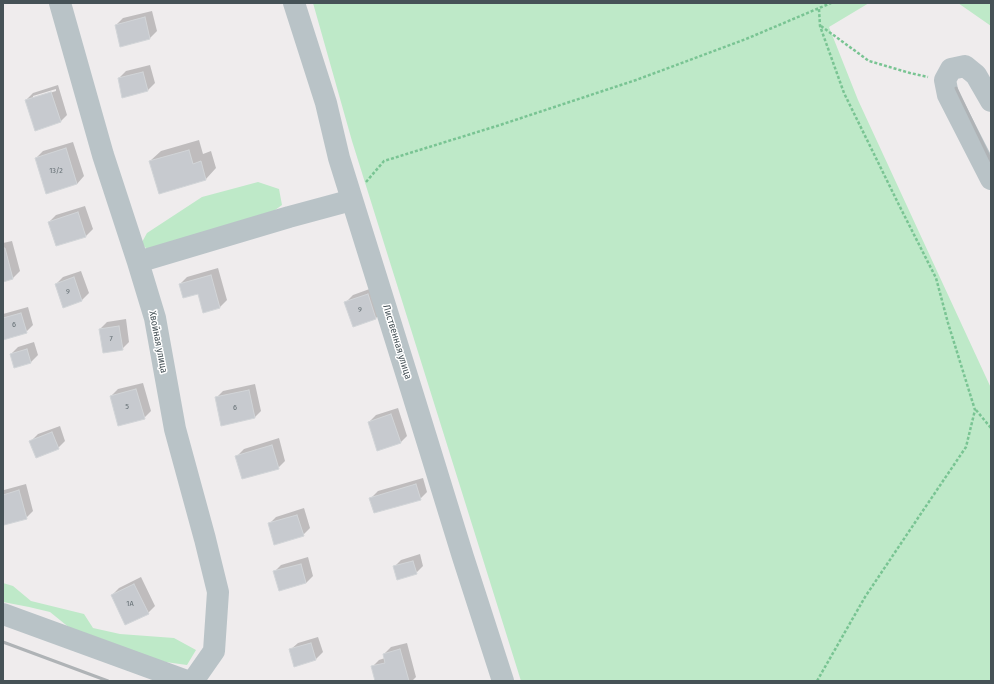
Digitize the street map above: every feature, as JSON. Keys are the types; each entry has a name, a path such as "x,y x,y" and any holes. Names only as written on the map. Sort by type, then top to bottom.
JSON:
{"street":[{"name":"Хвойная улица","path":"60,3 103,155 155,318 175,429 218,592 214,652 194,681"},
{"name":"Лиственная улица","path":"294,3 326,103 339,158 503,681"},
{"path":"991,102 976,75 964,66 951,69 945,80 948,96 991,179"},
{"path":"138,262 289,217 352,200"},
{"path":"3,614 187,681"}],"path":[{"path":"352,200 384,160 500,125 636,80 746,40 831,3"},
{"path":"820,9 820,26 844,94 936,278 948,323 975,410 991,428"},
{"path":"820,26 869,61 910,73 945,80"},
{"path":"817,681 865,597 966,447 975,410"}],"green space":[{"path":"313,3 869,3 829,27 858,100 991,388 991,681 521,681 352,141"},
{"path":"958,3 991,3 991,26"},
{"path":"258,182 279,189 282,205 267,216 151,252 141,244 147,233 202,197"},
{"path":"3,583 13,586 31,601 84,614 93,628 120,634 174,638 196,650 187,665 151,660 71,629 50,612 3,602"}],"building":[{"path":"145,17 150,39 120,47 115,25"},
{"path":"143,72 148,91 122,98 118,78"},
{"path":"51,92 61,122 35,131 25,100"},
{"path":"66,148 77,184 46,194 35,158"},
{"path":"189,150 193,164 201,161 206,180 159,194 149,161"},
{"path":"78,212 86,237 56,246 48,222"},
{"path":"3,248 5,248 13,279 3,282"},
{"path":"211,275 220,308 203,313 198,294 183,298 179,284"},
{"path":"74,277 82,301 63,308 55,284"},
{"path":"368,294 376,319 353,327 344,302"},
{"path":"21,313 27,333 3,340 3,318"},
{"path":"119,326 123,350 103,353 99,329"},
{"path":"27,349 31,363 14,368 10,354"},
{"path":"136,389 145,419 118,426 110,396"},
{"path":"249,390 255,418 221,426 215,397"},
{"path":"391,414 401,443 377,451 368,422"},
{"path":"52,432 59,449 36,458 29,441"},
{"path":"272,445 279,469 242,479 235,456"},
{"path":"416,484 421,500 374,513 369,498"},
{"path":"19,490 27,519 4,525 3,495"},
{"path":"297,515 304,536 274,545 268,523"},
{"path":"413,561 417,574 397,580 393,566"},
{"path":"301,564 306,583 279,591 273,571"},
{"path":"134,584 149,614 125,625 111,595"},
{"path":"311,643 316,660 294,667 289,649"},
{"path":"400,649 409,681 375,681 371,666 385,663 383,654"}],"railway":[{"path":"956,88 991,161"},
{"path":"3,642 108,681"}]}
